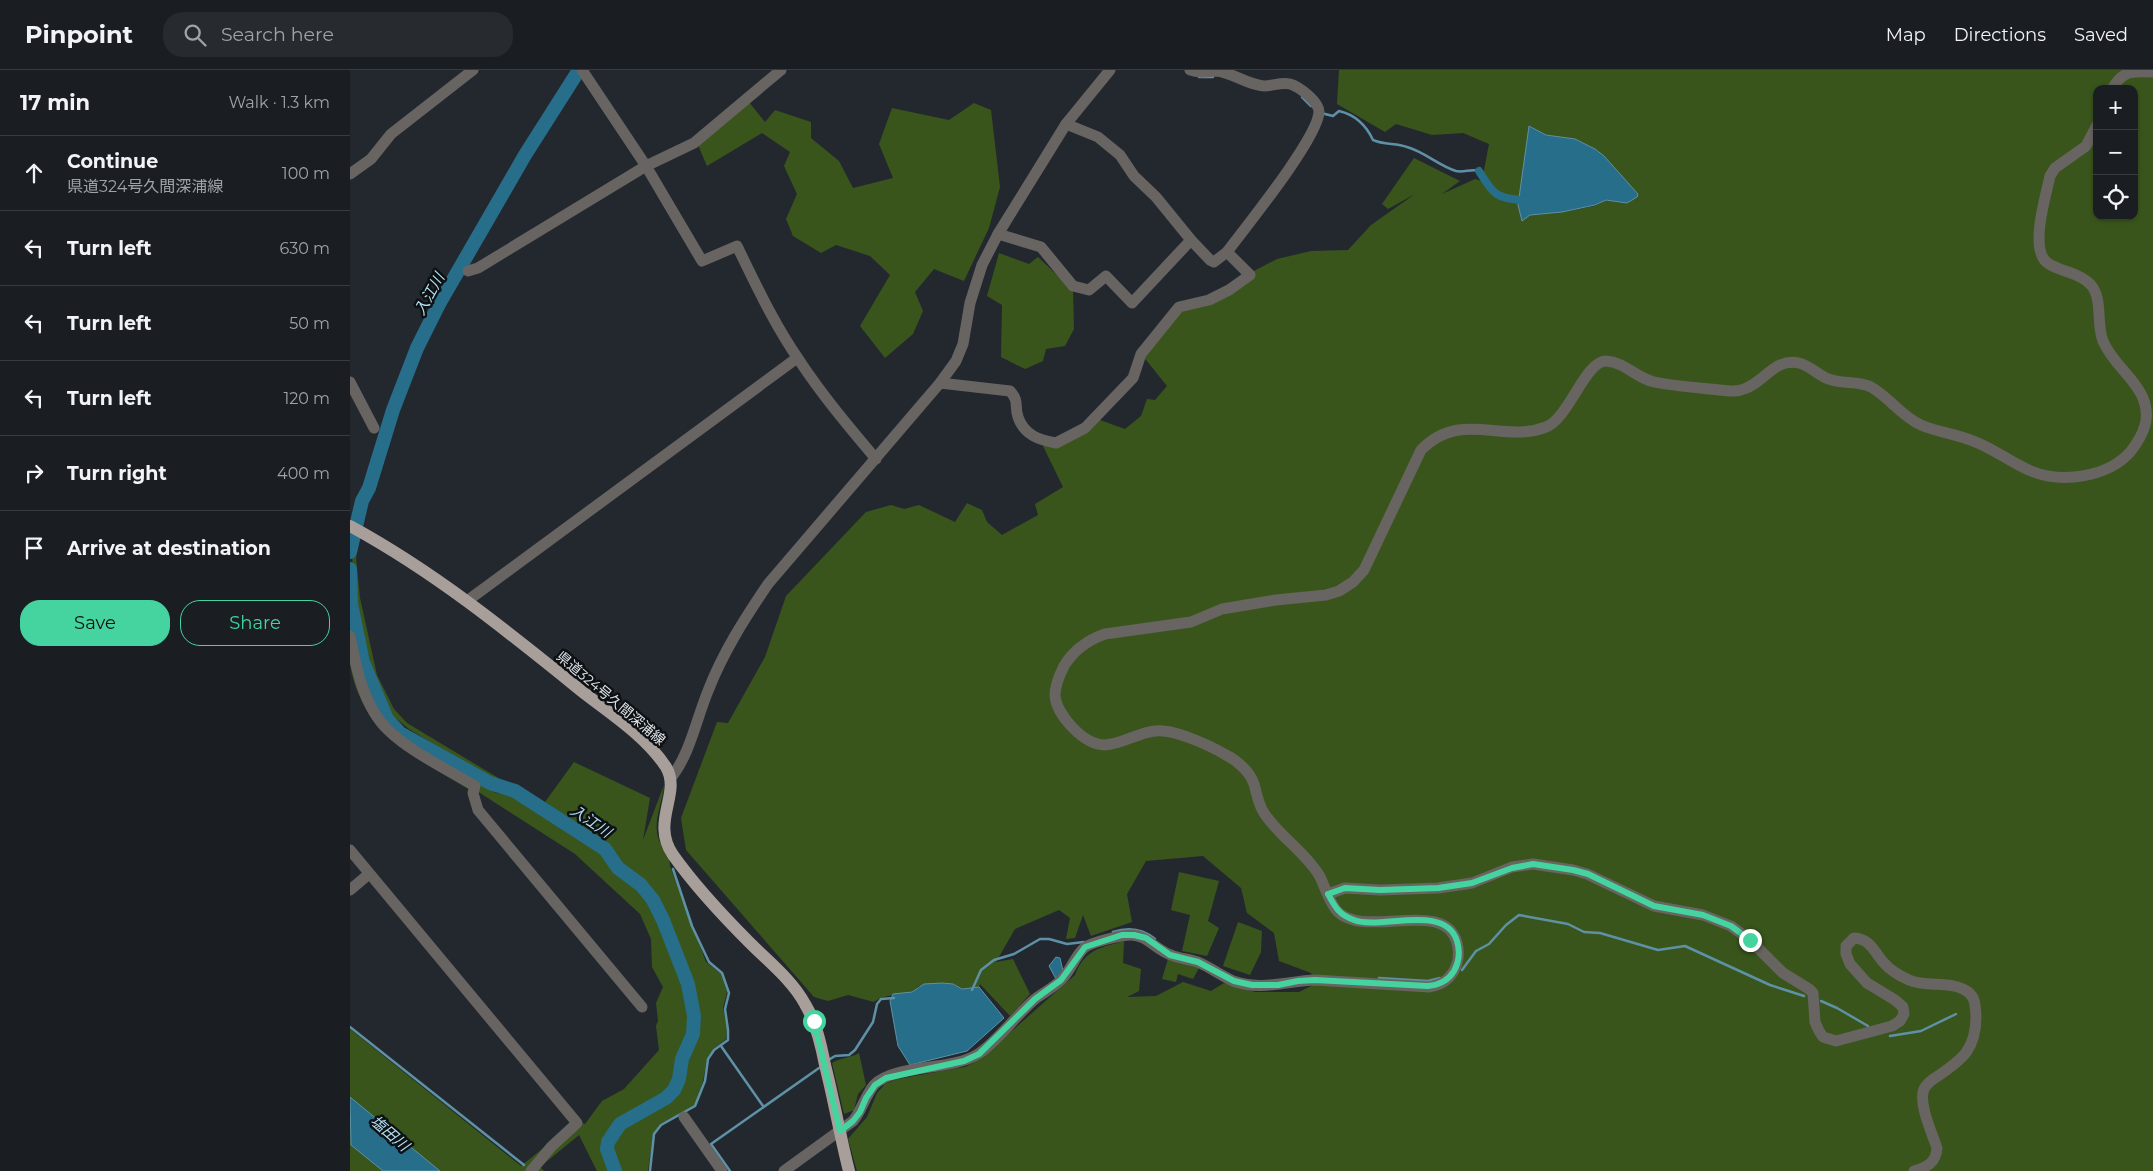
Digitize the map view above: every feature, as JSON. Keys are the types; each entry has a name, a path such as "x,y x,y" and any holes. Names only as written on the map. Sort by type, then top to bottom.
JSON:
{"main road":[{"name":"県道324号久間深浦線","path":"350,526 436,578 467,601 645,743 660,758 668,771 670,779"},
{"path":"670,779 671,788 664,827 668,846 728,920 796,990 814,1021 849,1171"}],"street":[{"path":"468,271 478,268 646,166 694,143 781,70"},
{"path":"670,779 682,761 708,690 726,651 746,616 768,584 876,459 940,383 956,361 963,344 970,303 982,265 998,234 1066,124 1110,70"},
{"path":"1066,124 1098,136 1120,155 1134,176 1156,197 1191,240 1214,262 1227,252 1299,154 1319,113 1314,100 1293,85 1282,82 1266,86 1257,85 1217,71 1204,73 1190,70"},
{"path":"350,174 371,158 391,134 468,71"},
{"path":"2115,85 2121,75 2132,71 2153,72"},
{"path":"585,74 646,166 702,261 737,246 764,301 798,358 826,398 876,459"},
{"path":"784,1171 853,1121 875,1085 897,1074 964,1061 979,1054 1035,999 1061,980 1085,947 1122,935 1146,938 1170,955 1198,962 1234,981 1252,985 1278,985 1315,980 1428,986 1440,984 1448,978 1454,971 1458,961 1457,944 1450,930 1440,923 1428,920 1356,921 1336,911 1318,875 1304,856 1262,811 1254,782 1247,772 1227,755 1175,733 1163,731 1142,733 1114,744 1102,745 1086,739 1060,712 1055,692 1068,660 1093,638 1105,634 1191,622 1222,609 1276,600 1326,596 1339,591 1353,582 1364,570 1421,450 1433,438 1474,428 1516,433 1534,432 1552,425 1570,404 1587,374 1599,362 1606,361 1626,366 1653,382 1730,391 1741,390 1754,384 1771,369 1786,363 1796,363 1810,367 1831,380 1860,383 1872,388 1919,424 1974,441 2030,471 2045,476 2088,476 2108,469 2125,457 2139,441 2148,416 2146,406 2141,394 2109,354 2102,339 2098,302 2090,284 2080,277 2047,264 2037,242 2050,176 2055,168 2086,146 2094,130"},
{"path":"998,234 1041,247 1073,286 1090,290 1106,276 1132,303 1191,240"},
{"path":"940,383 1010,391 1017,398 1018,417 1031,436 1056,443 1085,428 1133,378 1141,354 1179,307 1209,300 1229,290 1250,275 1227,252"},
{"path":"467,601 798,358"},
{"path":"350,382 374,428"},
{"path":"350,642 361,684 372,708 388,730 408,746 475,786 473,793 478,810 642,1006"},
{"path":"350,850 577,1123 551,1147 531,1171"},
{"path":"1328,894 1345,888 1400,890 1438,888 1472,883 1512,868 1533,864 1588,874 1654,906 1703,915 1731,926 1750,940 1783,973 1813,993 1815,1022 1818,1031 1823,1037 1836,1041 1892,1026 1904,1014 1902,1007 1895,1000 1867,983 1850,964 1846,954 1846,946 1854,938 1869,942 1885,964 1895,973 1920,984 1963,989 1970,993 1975,1001 1976,1028 1971,1047 1959,1061 1930,1081 1924,1088 1922,1101 1937,1148 1933,1162 1925,1168 1914,1171"},
{"path":"350,890 369,874"},
{"path":"684,1117 722,1171"}],"green space":[{"path":"1339,70 2153,70 2153,1171 857,1171 848,1139 867,1117 877,1093 885,1084 897,1079 965,1067 980,1059 1075,975 1079,966 1089,955 1101,948 1124,941 1123,963 1141,969 1139,991 1127,997 1156,996 1183,982 1211,991 1224,983 1255,992 1299,992 1315,984 1311,973 1279,961 1274,933 1247,913 1241,888 1203,856 1146,861 1127,894 1132,922 1091,936 1083,915 1075,938 1066,939 1070,918 1059,910 1015,929 996,962 1013,959 1030,994 1010,1016 980,984 979,987 962,989 953,984 919,986 910,992 885,997 874,1002 848,995 828,1001 814,997 686,850 681,818 717,722 728,723 765,657 786,596 866,512 891,505 904,509 919,505 955,522 967,503 982,510 987,522 1002,535 1038,515 1035,504 1063,487 1043,446 1100,420 1125,429 1141,416 1147,399 1155,400 1167,386 1142,355 1181,309 1277,259 1311,251 1348,250 1371,225 1415,194 1388,209 1382,204 1414,158 1460,181 1442,194 1475,179 1482,181 1489,144 1463,133 1432,135 1396,124 1385,132 1337,104","holes":["1530,126 1546,135 1575,139 1604,156 1638,194 1627,203 1606,200 1595,206 1530,215"]},
{"path":"748,101 765,122 775,110 811,122 811,138 839,161 853,188 893,178 879,144 892,108 949,120 974,103 991,110 1000,187 989,228 964,281 934,269 915,292 923,311 913,334 885,358 860,326 890,275 870,256 836,245 821,253 793,236 786,219 797,194 784,166 790,152 762,133 707,166 698,145"},
{"path":"999,253 1029,264 1038,257 1073,290 1074,329 1065,346 1046,349 1043,361 1025,369 1001,357 1002,305 987,296"},
{"path":"360,537 356,558 360,598 377,675 394,709 407,723 500,779 490,779 409,729 393,716 374,678 356,604 352,556"},
{"path":"350,623 364,680 384,719 399,734 496,793 516,795 581,835 608,856 613,870 637,890 652,909 664,934 686,992 688,1028 673,1078 666,1091 615,1124 603,1148 612,1171 597,1171 579,1135 540,1167 544,1171 427,1171 350,1106 350,1029 521,1166 577,1121 585,1124 602,1101 624,1089 659,1050 656,1003 663,987 652,967 651,939 640,914 575,854 480,793 468,789 428,765 393,740 379,726 366,709 357,689 350,665"},
{"path":"574,762 650,798 643,840 664,785 657,818 658,837 669,858 670,866 706,962 721,974 727,992 723,1008 727,1029 726,1039 713,1049 707,1058 703,1081 695,1106 660,1124 653,1134 648,1171 620,1171 612,1149 617,1131 673,1097 681,1083 696,1030 696,995 654,892 630,873 611,850 545,802"},
{"path":"1179,872 1219,881 1208,921 1219,928 1207,956 1182,951 1190,915 1171,910"},
{"path":"1238,922 1262,931 1261,952 1250,975 1223,966"},
{"path":"1168,959 1199,968 1193,979 1178,974 1176,982 1162,979"},
{"path":"859,1053 866,1085 858,1094 854,1110 844,1114 832,1063"},
{"path":"350,1125 404,1171 350,1171"}],"water":[{"path":"1529,126 1546,135 1575,139 1595,149 1604,156 1638,194 1637,197 1627,203 1606,200 1595,205 1562,212 1530,215 1522,221 1518,205"},
{"path":"1056,957 1060,958 1063,971 1056,979 1049,966"},
{"path":"924,984 953,984 962,989 979,987 1004,1018 967,1051 910,1065 898,1046 890,1001 893,994 912,992"},
{"name":"塩田川","path":"350,1097 440,1171 383,1171 351,1145"}],"waterway":[{"name":"入江川","path":"350,552 362,501 369,488 393,410 417,348 439,304 525,155 579,70"},
{"path":"1199,77 1213,77"},
{"path":"1302,97 1311,106"},
{"path":"1321,113 1333,116 1339,111 1345,113 1360,121 1373,140 1414,149 1456,171 1479,171"},
{"path":"1479,171 1489,187 1498,195 1510,199 1528,201"},
{"name":"入江川","path":"350,569 351,604 363,662 387,719 400,733 490,783 515,791 605,849 618,868 641,885 653,900 663,920 688,984 694,1016 693,1034 682,1059 679,1079 674,1090 666,1098 620,1124 608,1142 607,1149 615,1171"},
{"path":"650,1171 654,1134 661,1125 695,1106 705,1081 708,1059 714,1050 728,1040 725,1009 729,993 722,973 709,962 692,926 673,869"},
{"path":"1462,970 1476,951 1489,944 1506,925 1519,915 1568,924 1584,932 1600,933 1658,950 1685,946 1770,985 1804,996"},
{"path":"1113,932 1135,930 1155,939"},
{"path":"972,990 981,970 994,960 1014,954 1040,939 1049,939 1067,944 1084,942"},
{"path":"1379,978 1428,981 1440,978"},
{"path":"830,1059 835,1056 849,1055 855,1050 873,1022 877,1004 881,999 894,998"},
{"path":"1821,1001 1868,1026"},
{"path":"1890,1036 1921,1031 1956,1014"},
{"path":"350,1027 524,1165"},
{"path":"721,1046 763,1106"},
{"path":"730,1171 711,1144 819,1068"}],"route":[{"path":"814,1021 840,1131 853,1121 860,1112 866,1098 875,1085 897,1074 964,1061 979,1054 1035,999 1061,980 1085,947 1122,935 1146,938 1156,947 1170,955 1198,962 1234,981 1252,985 1278,985 1315,980 1428,986 1440,984 1454,971 1458,961 1459,949 1456,938 1450,930 1440,923 1428,920 1356,921 1343,916 1336,911 1328,894 1345,888 1380,890 1438,888 1472,883 1512,868 1533,864 1588,874 1654,906 1703,915 1731,926 1750,940"}]}
